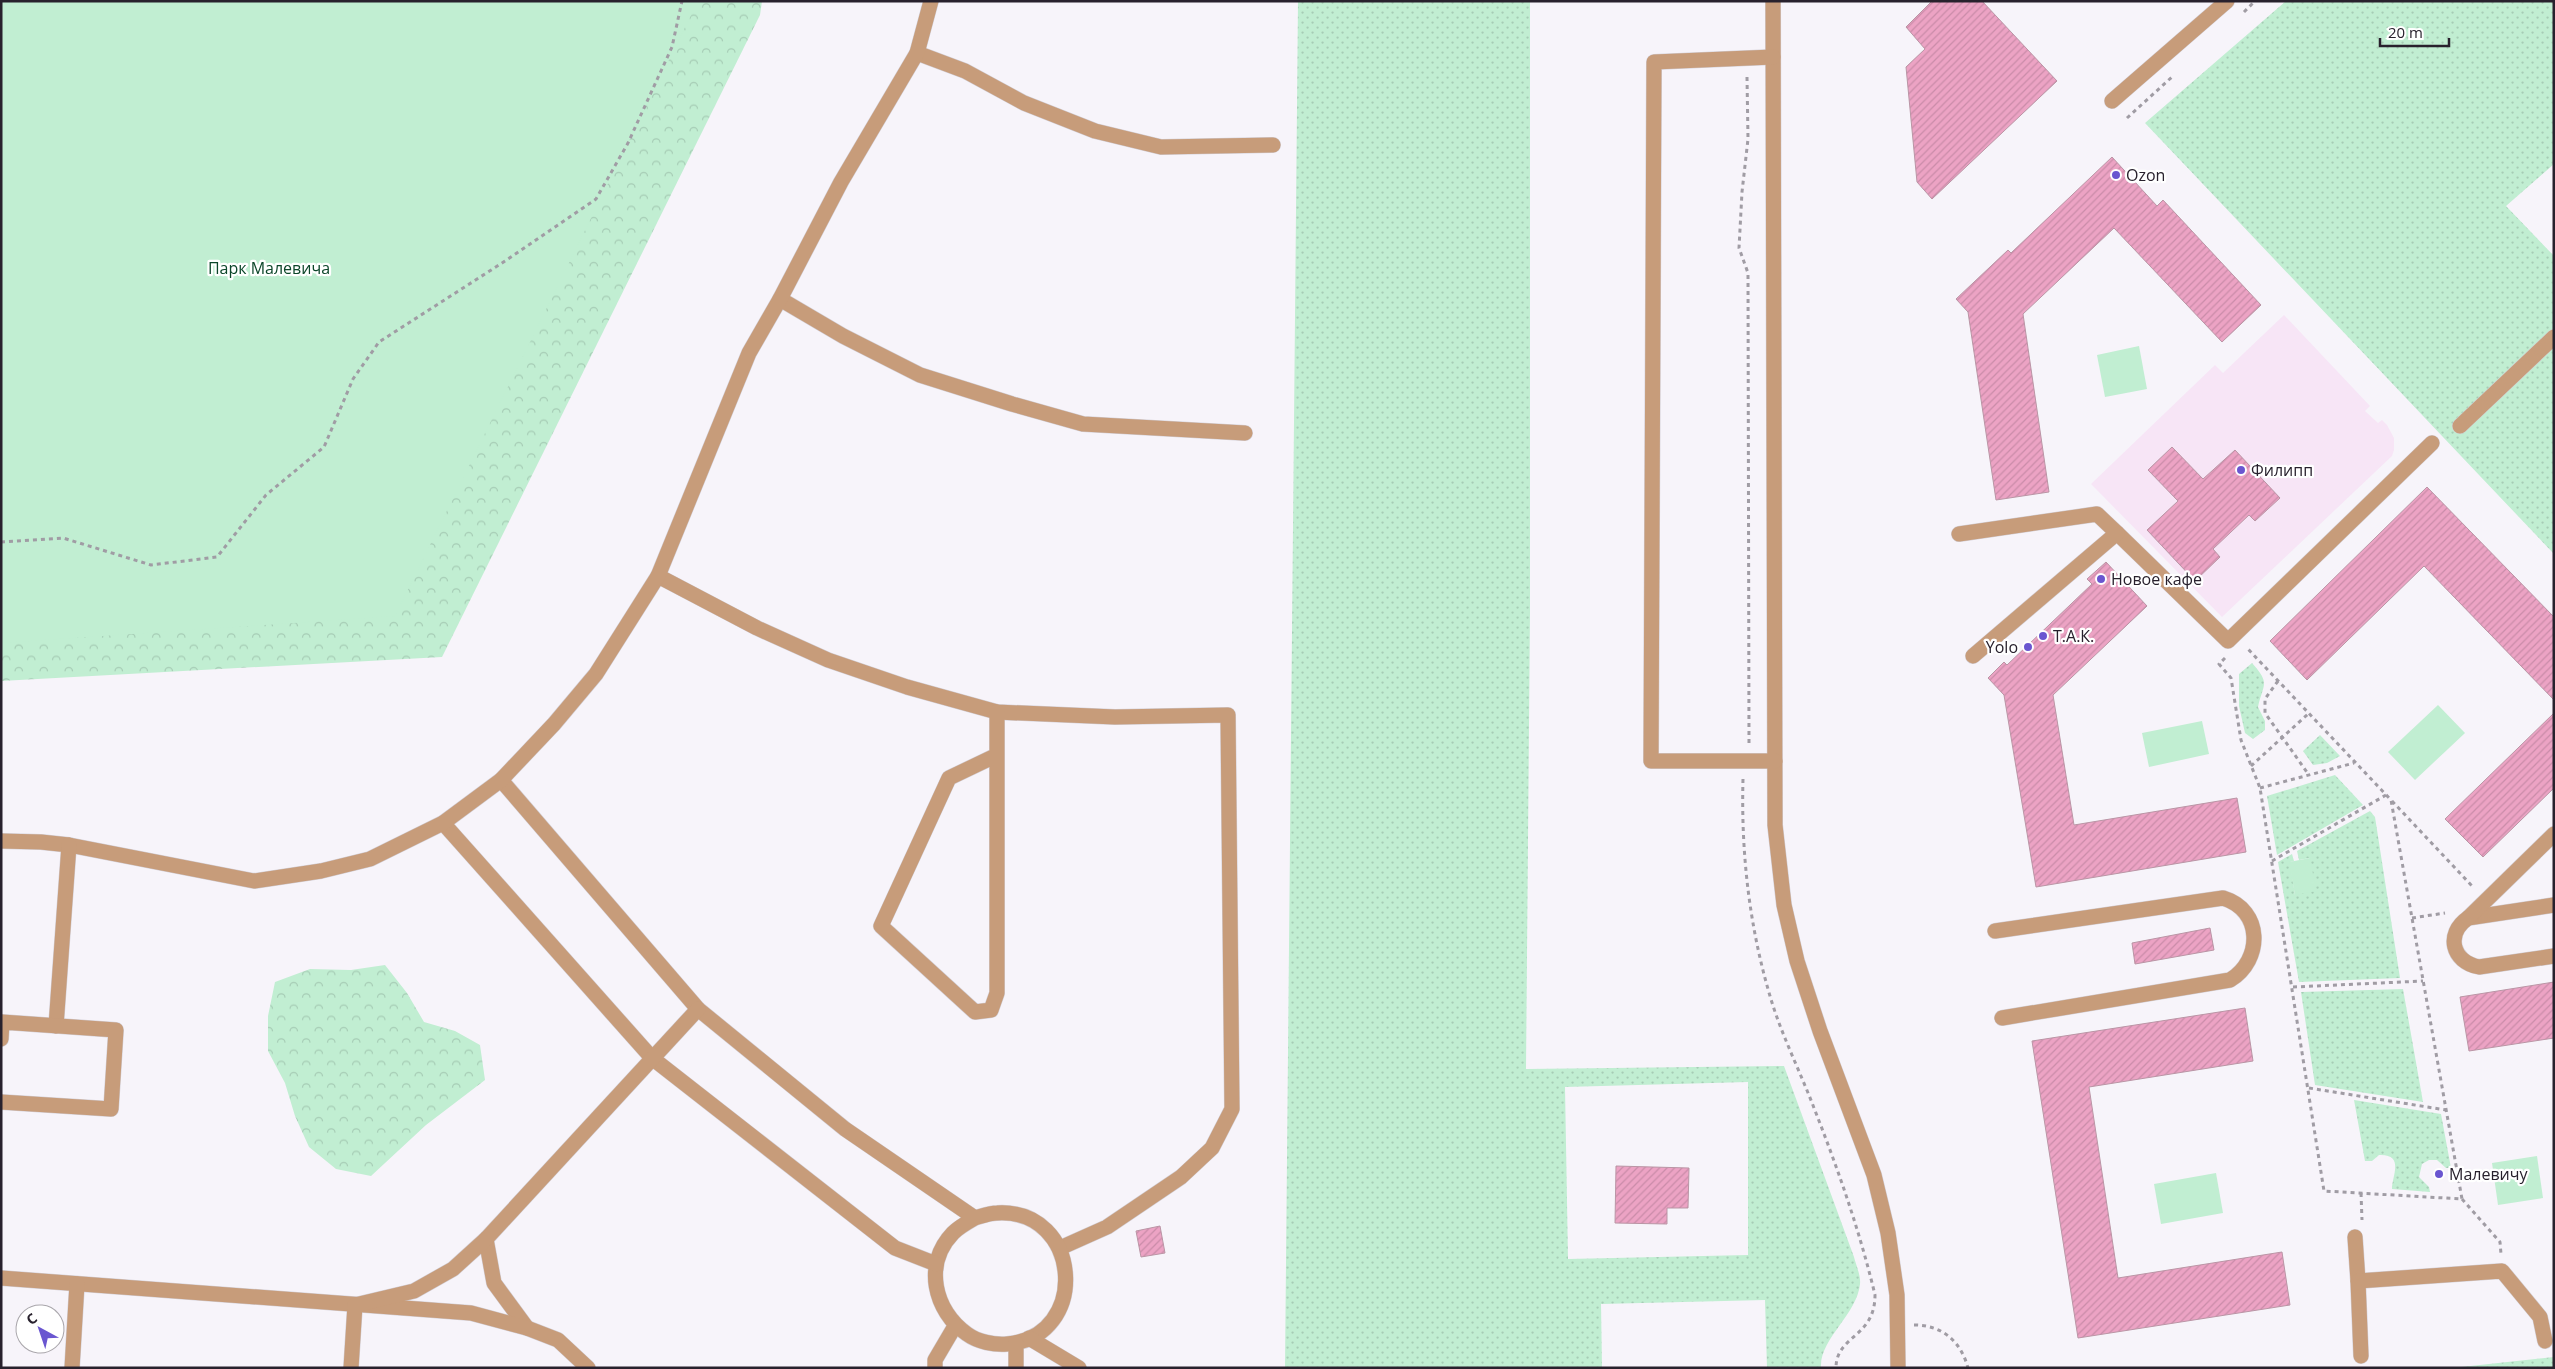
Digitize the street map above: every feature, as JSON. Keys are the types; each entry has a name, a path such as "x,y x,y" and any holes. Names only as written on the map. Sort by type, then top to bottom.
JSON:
{"street":[{"path":"1,841 69,845 254,881 321,871 370,859 443,823 502,780 554,724 596,674 658,576 749,353 780,299 841,182 917,53 931,1"},
{"path":"1773,1 1775,825 1784,905 1797,961 1820,1031 1874,1175 1888,1233 1897,1296 1898,1368"},
{"path":"2112,101 2227,1"},
{"path":"917,53 965,71 1024,103 1095,131 1161,147 1273,145"},
{"path":"1773,57 1654,62 1651,761 1775,761"},
{"path":"780,299 843,336 920,375 1012,404 1083,424 1245,433"},
{"path":"2460,426 2554,338"},
{"path":"1959,534 2097,514 2228,641 2238,639 2432,443"},
{"path":"1973,656 2116,533"},
{"path":"658,576 757,628 828,660 907,688 997,712 1115,717 1228,715 1232,1109 1212,1148 1180,1177 1107,1227 1060,1248"},
{"path":"996,756 949,778 881,926 975,1012 991,1010 997,993 997,712"},
{"path":"502,780 698,1009 845,1129 975,1218"},
{"path":"443,823 652,1058 895,1248 936,1264"},
{"path":"2554,834 2456,930 2453,938 2457,955 2470,966 2479,967 2554,956"},
{"path":"56,1026 69,845"},
{"path":"1995,931 2224,898 2236,902 2244,911 2252,926 2254,936 2254,947 2248,964 2230,980 2002,1018"},
{"path":"2468,918 2554,905"},
{"path":"355,1305 414,1292 453,1269 486,1240 698,1009"},
{"path":"1,1039 2,1022 116,1030 111,1109 1,1102"},
{"path":"997,1213 1016,1214 1034,1222 1049,1233 1060,1248 1067,1270 1065,1295 1059,1311 1046,1327 1023,1341 996,1345 972,1338 955,1326 942,1309 935,1287 936,1264 942,1249 954,1232 975,1218 997,1213"},
{"path":"2356,1236 2361,1356"},
{"path":"486,1240 494,1283 527,1328"},
{"path":"2358,1281 2502,1271 2540,1317 2545,1341"},
{"path":"1,1278 471,1313 527,1328 558,1340 588,1368"},
{"path":"72,1368 77,1284"},
{"path":"351,1368 355,1305"},
{"path":"935,1368 935,1360 955,1326"},
{"path":"1016,1368 1023,1341"},
{"path":"1023,1341 1079,1368"}],"path":[{"path":"1,542 63,538 151,565 217,557 266,495 324,447 354,379 379,342 502,263 596,198 628,143 672,47 682,1"},
{"path":"2462,1199 2324,1191 2293,986 2260,788 2241,740 2231,678 2219,664 2238,639 2485,901"},
{"path":"2278,681 2268,692 2264,706 2269,719 2309,775"},
{"path":"2251,766 2308,714"},
{"path":"2260,788 2354,763"},
{"path":"2272,861 2386,795"},
{"path":"2391,800 2462,1199 2500,1242 2502,1271"},
{"path":"2468,893 2473,888"},
{"path":"2412,918 2444,914 2450,910"},
{"path":"2293,986 2423,981"},
{"path":"2309,1088 2446,1110"},
{"path":"2356,1236 2362,1225 2361,1193"},
{"path":"1866,1327 1920,1325 1934,1328 1947,1334 1956,1342 1968,1368"}],"shaded area":[{"name":"Филипп","path":"2284,315 2370,406 2365,411 2378,423 2382,420 2387,425 2394,438 2394,450 2392,456 2222,617 2091,484 2215,365 2223,373"}],"green space":[{"name":"Парк Малевича","path":"1,1 762,1 760,15 442,657 1,681"},
{"name":"Парк Малевича","path":"1,1 698,1 395,616 1,643"},
{"path":"1298,1 1530,1 1530,612 1526,1069 1784,1066 1854,1257 1860,1284 1852,1306 1826,1347 1822,1357 1821,1368 1767,1368 1765,1300 1601,1304 1602,1368 1285,1368","holes":["1748,1082 1748,1255 1568,1259 1565,1087"]},
{"path":"2286,1 2554,1 2554,164 2506,206 2554,256 2554,554 2145,123"},
{"path":"2139,346 2147,389 2105,397 2097,355"},
{"path":"2252,663 2264,680 2258,707 2265,721 2265,730 2253,739 2245,733 2239,706 2239,674"},
{"path":"2438,705 2465,733 2415,780 2388,752"},
{"path":"2202,721 2209,754 2149,767 2142,733"},
{"path":"2320,735 2340,756 2327,763 2313,765 2303,751"},
{"path":"2335,775 2363,805 2277,855 2267,796"},
{"path":"2370,811 2375,817 2400,978 2299,982 2278,862 2292,854 2294,861 2290,862 2295,895 2310,858 2299,860 2297,851"},
{"path":"2310,858 2316,891 2295,895 2289,862"},
{"path":"385,965 407,993 424,1022 455,1031 480,1045 485,1080 426,1125 371,1176 336,1169 309,1147 295,1116 285,1083 268,1051 268,1016 275,982 310,969 351,970"},
{"path":"2403,989 2423,1102 2315,1085 2301,992"},
{"path":"2354,1100 2441,1114 2451,1168 2446,1168 2437,1160 2429,1160 2422,1164 2419,1177 2429,1187 2430,1192 2392,1189 2395,1162 2392,1158 2379,1155 2372,1161 2365,1161"},
{"path":"2537,1156 2543,1198 2498,1205 2492,1163"},
{"path":"2216,1173 2223,1213 2161,1224 2154,1184"},
{"path":"2554,1357 2554,1368 2452,1368"}],"building":[{"path":"1932,1 1982,1 2057,81 1932,199 1917,182 1906,67 1925,49 1906,27"},
{"path":"2112,157 2157,206 2163,200 2261,305 2222,342 2114,228 2023,314 2049,492 1996,500 1968,312 1956,299 2008,250 2011,253"},
{"path":"2172,447 2203,479 2235,450 2280,498 2255,521 2249,515 2213,549 2220,557 2195,581 2147,530 2178,501 2148,470"},
{"path":"2427,487 2554,617 2554,700 2424,566 2307,680 2270,641"},
{"path":"2106,562 2147,606 2053,695 2074,825 2237,798 2246,852 2036,887 2004,695 1988,678 2004,662 2007,665 2092,584 2087,579"},
{"path":"2554,713 2554,788 2483,857 2445,819"},
{"path":"2210,928 2214,950 2135,964 2132,943"},
{"path":"2554,982 2554,1038 2469,1051 2460,997"},
{"path":"2245,1008 2253,1061 2089,1087 2118,1278 2282,1252 2290,1305 2078,1338 2032,1041"},
{"path":"1616,1166 1689,1168 1688,1208 1667,1208 1667,1224 1615,1223"},
{"path":"1160,1226 1165,1253 1141,1257 1136,1231"}],"place":[{"name":"Ozon","path":"2116,175"},
{"name":"Филипп","path":"2241,470"},
{"name":"Новое кафе","path":"2101,579"},
{"name":"Т.А.К.","path":"2043,636"},
{"name":"Yolo","path":"2028,647"},
{"name":"Малевичу","path":"2439,1174"}]}
